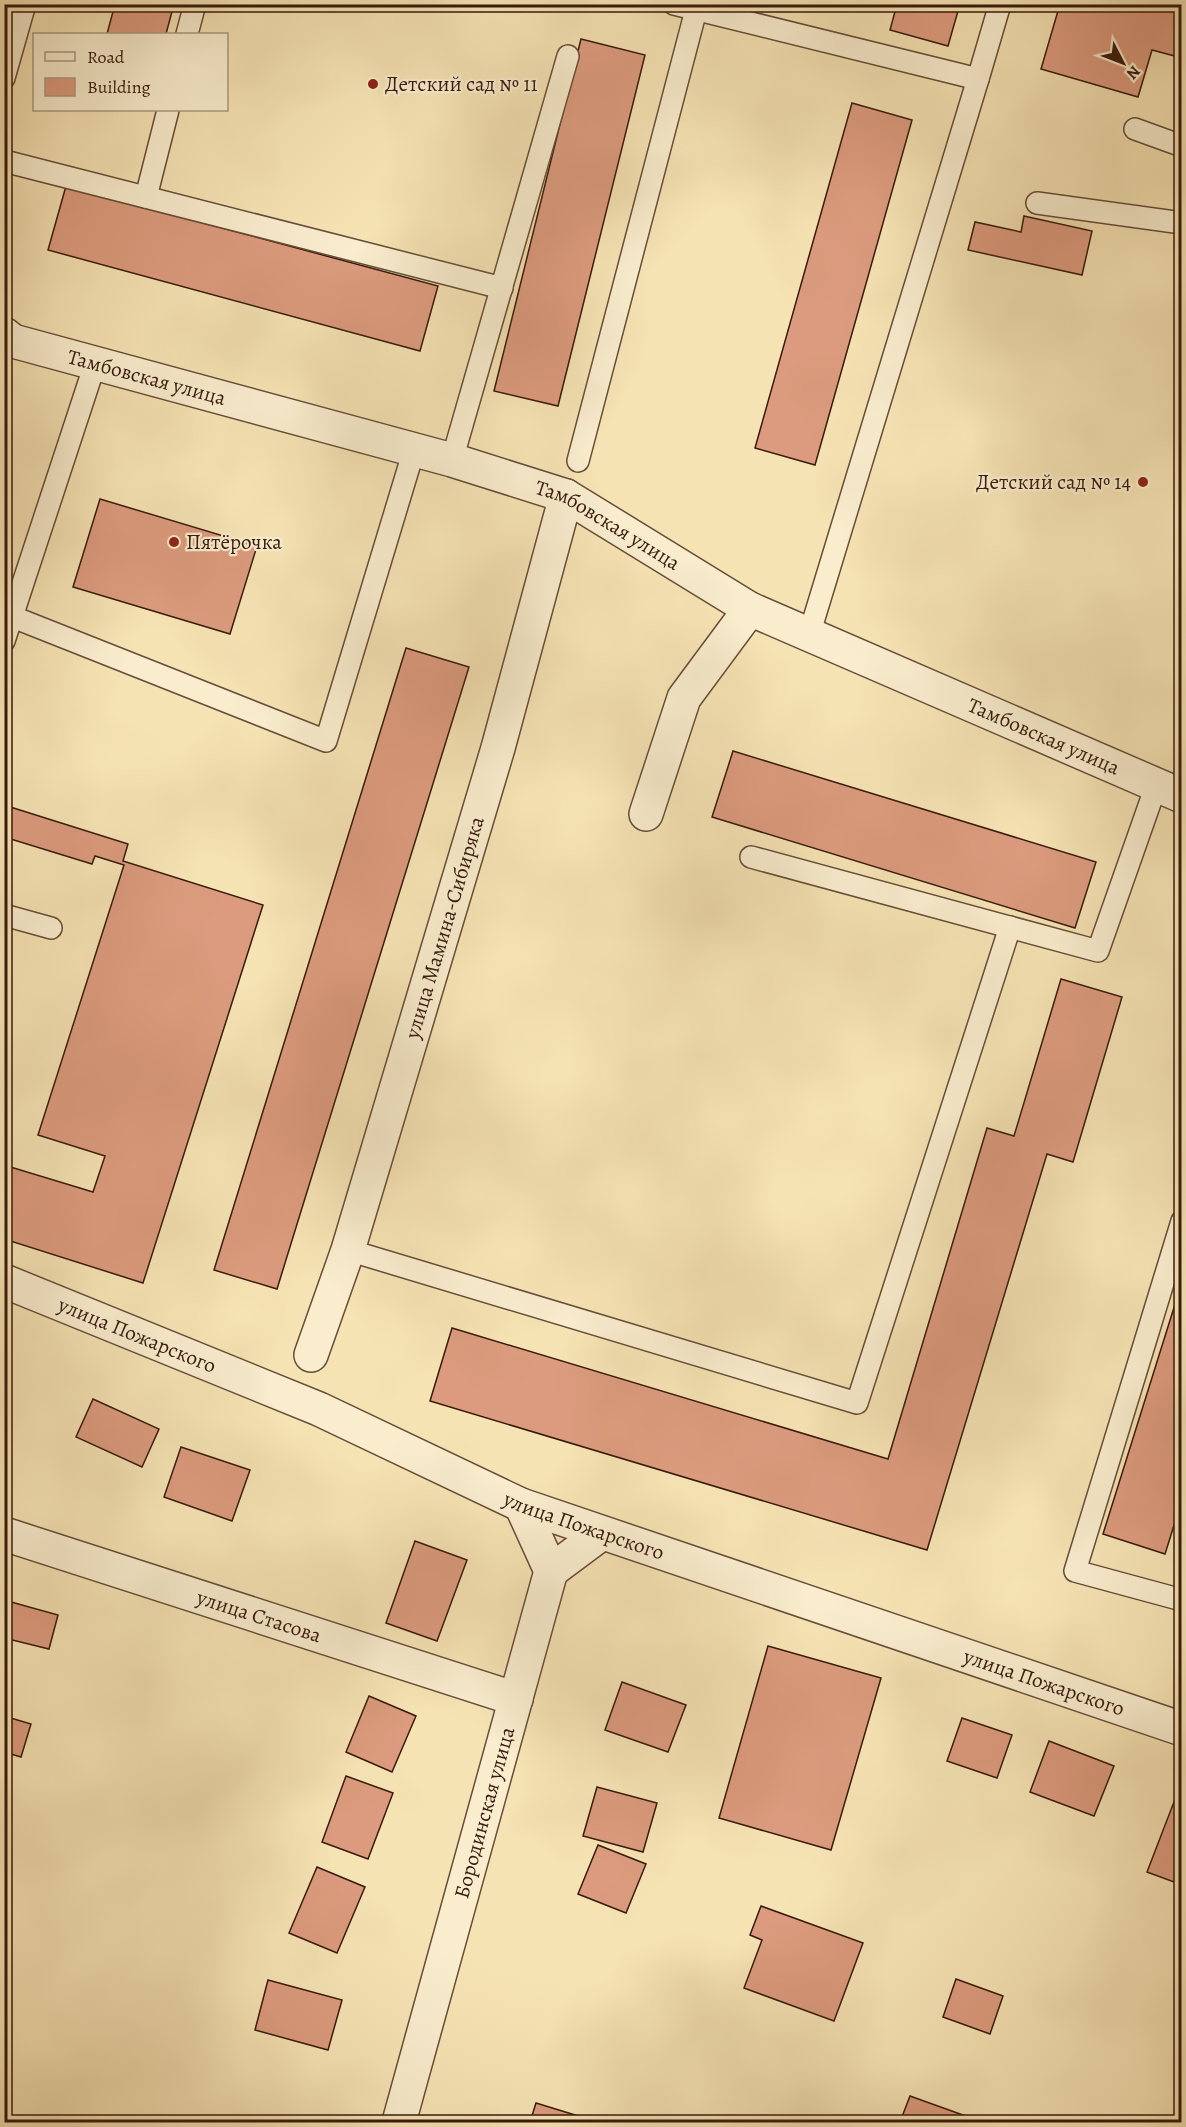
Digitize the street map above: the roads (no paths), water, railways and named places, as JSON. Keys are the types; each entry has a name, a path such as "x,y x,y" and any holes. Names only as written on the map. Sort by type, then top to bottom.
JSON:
{"street":[{"name":"Тамбовская улица","path":"4,334 13,341 452,460 566,496 750,609 1169,791"},
{"name":"улица Мамина-Сибиряка","path":"311,1354 348,1250 498,748 566,496"},
{"path":"646,814 684,698 750,609"},
{"name":"улица Пожарского","path":"4,1281 319,1409 521,1505 1182,1729"},
{"path":"521,1505 550,1571 602,1533"},
{"name":"улица Стасова","path":"4,1534 516,1699"},
{"name":"Бородинская улица","path":"399,2122 550,1571"}],"lane":[{"path":"4,78 24,4"},
{"path":"187,33 195,4"},
{"path":"674,4 978,79"},
{"path":"809,635 1000,4"},
{"path":"578,461 696,10"},
{"path":"452,460 568,56"},
{"path":"146,197 168,111"},
{"path":"1135,129 1182,146"},
{"path":"4,161 502,288"},
{"path":"1037,203 1182,223"},
{"path":"4,641 95,364"},
{"path":"13,617 326,741 414,450"},
{"path":"751,857 1098,951 1169,791"},
{"path":"4,915 51,928"},
{"path":"348,1250 857,1403 1010,927"},
{"path":"1182,1221 1075,1571 1182,1600"}],"place":[{"name":"Детский сад № 11","path":"373,84"},
{"name":"Детский сад № 14","path":"1143,482"},
{"name":"Пятёрочка","path":"174,542"}]}
